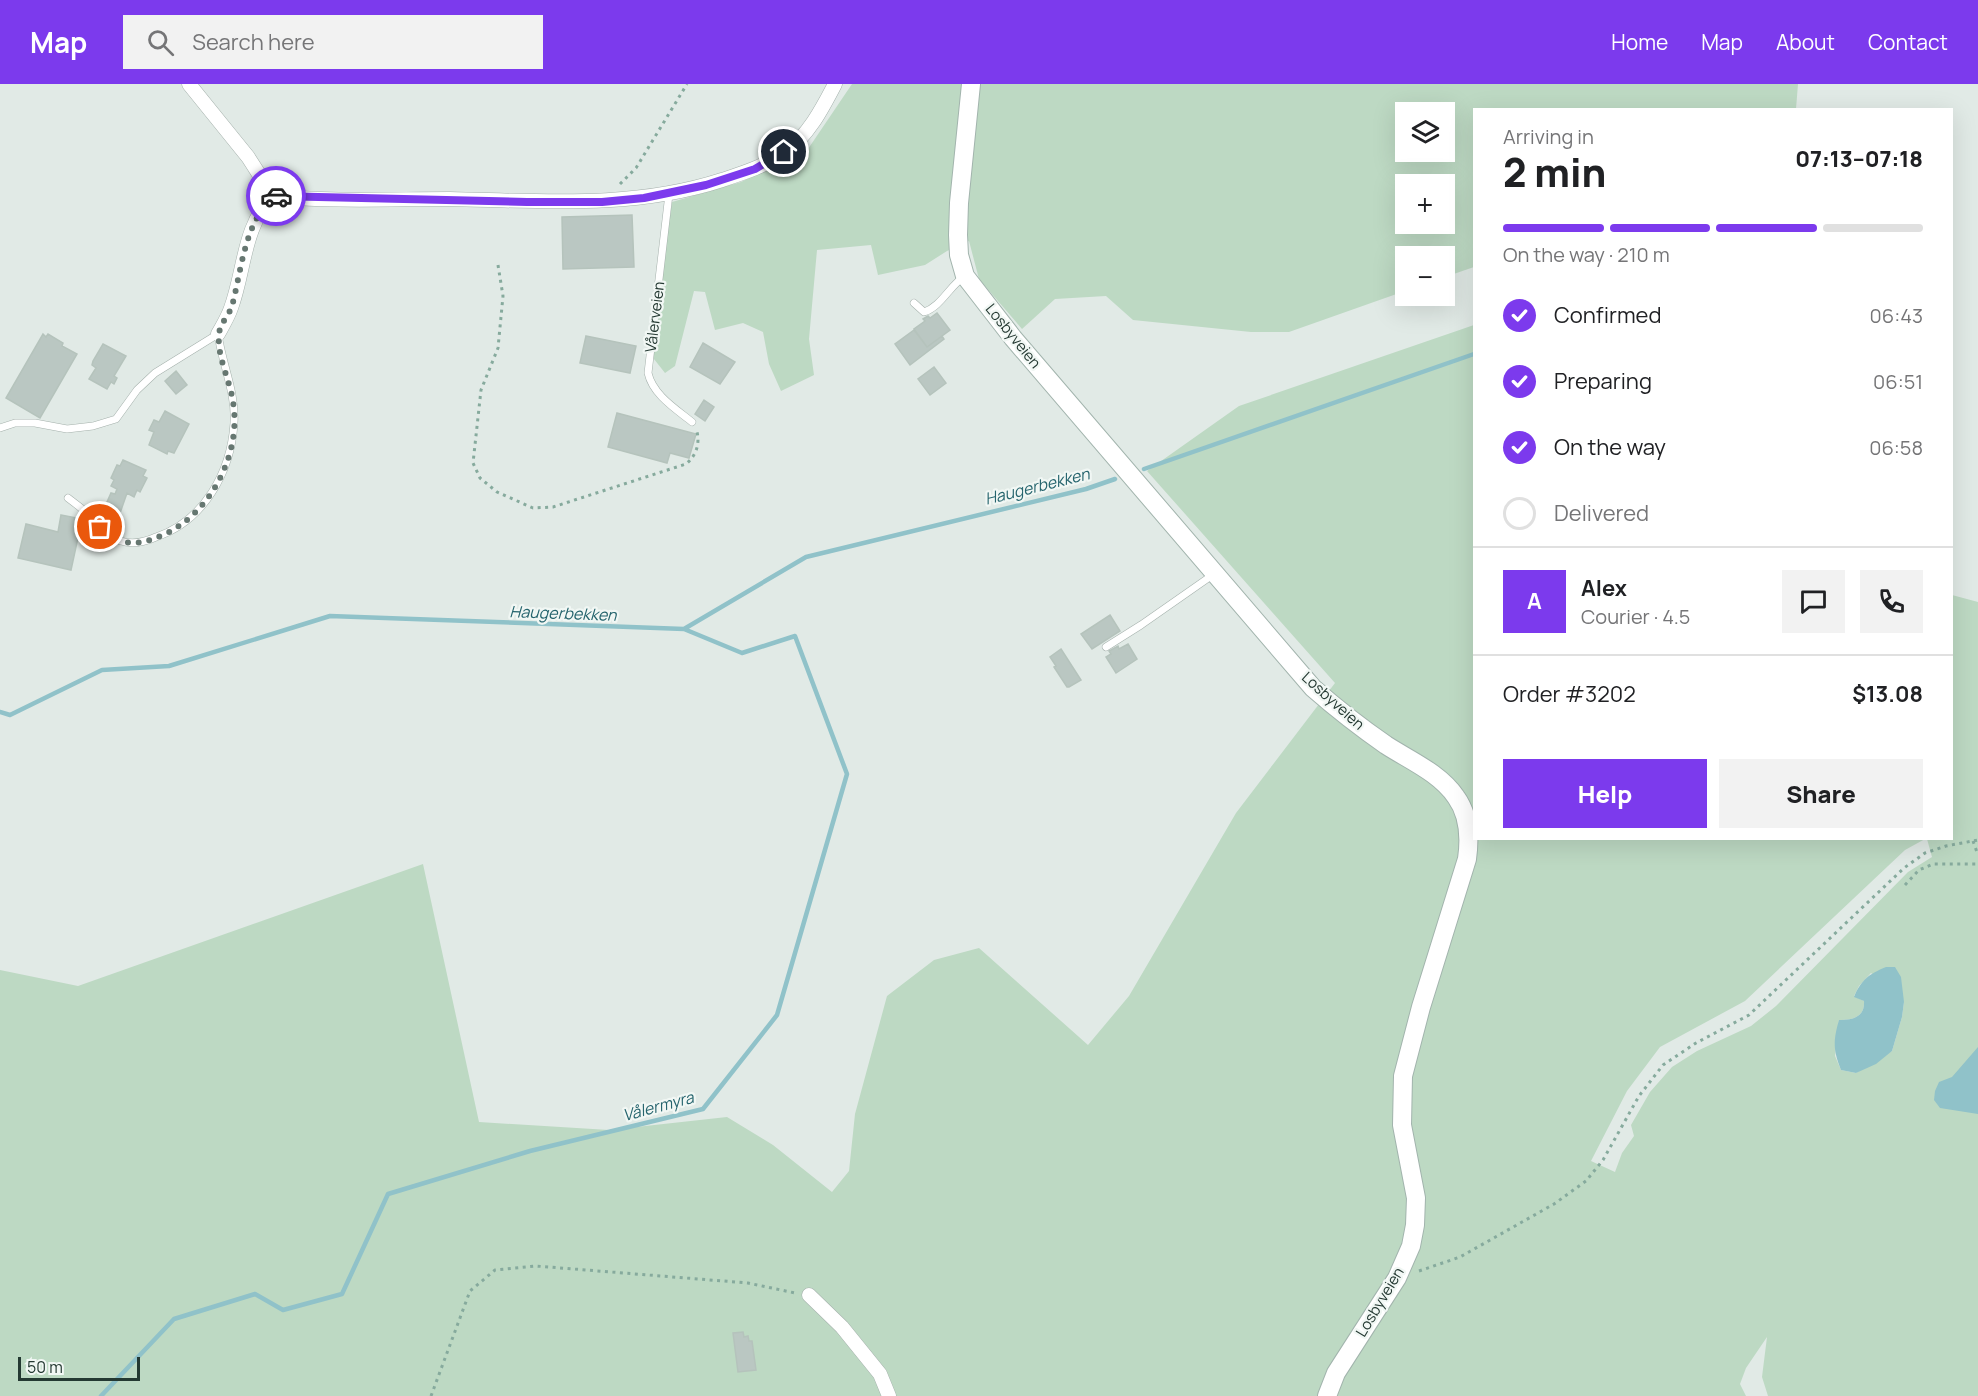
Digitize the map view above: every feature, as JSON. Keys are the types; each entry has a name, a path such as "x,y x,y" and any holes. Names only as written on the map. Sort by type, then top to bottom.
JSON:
{"main road":[{"name":"Losbyveien","path":"971,84 958,235 959,255 965,276 1013,338 1313,688 1347,718 1436,776 1456,797 1466,818 1470,842 1467,859 1421,1007 1403,1076 1402,1125 1416,1198 1415,1225 1411,1245 1397,1278 1336,1373 1327,1396"}],"street":[{"path":"189,84 248,157 273,196"},
{"path":"218,334 231,309 250,232 262,207 273,196 602,202 669,194 755,169 784,152 803,136 815,120 835,84"},
{"path":"809,1295 842,1327 880,1374 889,1396"}],"lane":[{"name":"Vålerveien","path":"669,194 648,374 650,382 659,394 692,422"},
{"path":"914,303 924,312 928,311 945,296 956,282 965,276"},
{"path":"0,428 15,423 35,423 67,429 93,426 116,419 137,390 155,373 218,334 220,352 234,406 233,435 220,478 205,502 173,530 144,542 130,543 118,541 109,535 93,518 68,498"},
{"path":"1106,647 1214,574"}],"path":[{"path":"602,202 636,168 687,84"},
{"path":"498,265 503,296 498,348 481,390 474,463 480,478 497,492 533,508 553,507 688,463 697,448 698,436 692,422"},
{"path":"1397,1278 1460,1257 1554,1204 1586,1181 1603,1160 1639,1096 1663,1065 1696,1043 1749,1016 1904,868 1925,852 1976,841 1978,855"},
{"path":"1905,885 1919,870 1933,864 1978,864"},
{"path":"431,1396 470,1291 495,1270 536,1266 748,1283 809,1295"}],"green space":[{"path":"852,84 1798,84 1796,108 1473,108 1473,267 1455,274 1455,246 1395,246 1395,295 1289,332 1251,332 1133,320 1106,296 1055,299 1022,329 979,279 969,241 925,265 878,275 871,245 817,250 809,339 814,375 781,391 769,364 763,332 743,323 715,330 705,292 694,291 675,366 665,373 650,354 672,202 741,182 808,149"},
{"path":"1473,325 1473,840 1923,840 1905,850 1745,1001 1660,1047 1627,1091 1591,1161 1615,1172 1622,1153 1634,1136 1631,1125 1650,1092 1672,1067 1697,1051 1751,1026 1776,1006 1908,872 1932,857 1927,840 1953,840 1953,595 1978,602 1978,1396 1768,1396 1762,1377 1767,1337 1746,1368 1740,1384 1746,1396 0,1396 0,970 78,986 423,864 479,1122 609,1130 727,1117 773,1145 832,1192 849,1171 855,1114 887,996 934,960 979,948 1088,1045 1129,996 1236,813 1335,683 1147,471 1239,406","holes":["1871,973 1904,1002 1892,1051 1856,1073 1841,1070 1835,1056 1839,1020 1853,1018 1860,1014 1864,1001 1854,996 1859,986"]}],"water":[{"path":"1886,967 1895,967 1901,977 1904,1002 1892,1051 1876,1064 1856,1073 1841,1070 1836,1057 1835,1045 1839,1020 1853,1018 1860,1014 1864,1001 1854,997 1857,991 1866,978"},
{"path":"1978,1047 1978,1114 1940,1108 1934,1100 1939,1082 1952,1077"}],"building":[{"path":"632,215 634,267 563,269 562,217"},
{"path":"937,313 950,330 927,347 914,329 925,321 923,319 928,316 930,318"},
{"path":"914,330 927,347 942,336 944,339 910,365 895,344"},
{"path":"43,334 46,337 48,334 63,343 62,346 77,354 40,418 6,398"},
{"path":"586,336 636,346 630,373 580,363"},
{"path":"703,343 735,362 720,384 690,367"},
{"path":"103,344 126,356 114,376 117,378 114,384 111,382 107,389 89,379 96,368 92,365 93,361"},
{"path":"934,367 946,383 930,395 918,379"},
{"path":"176,371 187,385 176,394 165,381"},
{"path":"704,400 714,407 705,421 695,414"},
{"path":"165,411 189,424 174,453 168,451 167,454 149,445 154,432 149,430 154,420 159,422"},
{"path":"617,413 696,434 689,458 670,453 667,463 608,447"},
{"path":"123,460 146,470 143,476 147,478 140,492 137,490 134,497 127,493 119,516 104,509 111,493 115,494 117,489 111,486 114,480 111,478 117,465 120,466"},
{"path":"61,515 82,519 71,570 18,558 26,524 58,532"},
{"path":"1110,615 1120,631 1092,649 1081,634"},
{"path":"1128,644 1137,659 1116,673 1106,657 1111,654 1109,651"},
{"path":"1061,649 1081,680 1069,687 1054,667 1056,666 1050,657"},
{"path":"743,1332 744,1337 748,1336 749,1341 752,1341 756,1370 738,1372 733,1333"}],"waterway":[{"name":"Haugerbekken","path":"1144,469 1473,354"},
{"name":"Haugerbekken","path":"0,712 10,715 102,670 169,666 330,616 684,629 806,557 1086,489 1115,479"},
{"name":"Vålermyra","path":"101,1396 174,1319 255,1294 283,1310 342,1294 388,1194 530,1151 703,1109 777,1015 847,774 795,636 742,653 684,629"}],"way so far":[{"path":"100,527 118,541 144,542 159,537 173,530 194,514 205,502 220,478 233,435 234,406 220,352 218,334 231,309 250,232 262,207 273,196 276,196"}],"route":[{"path":"276,196 602,202 669,194 706,185 755,169 784,152"}]}
